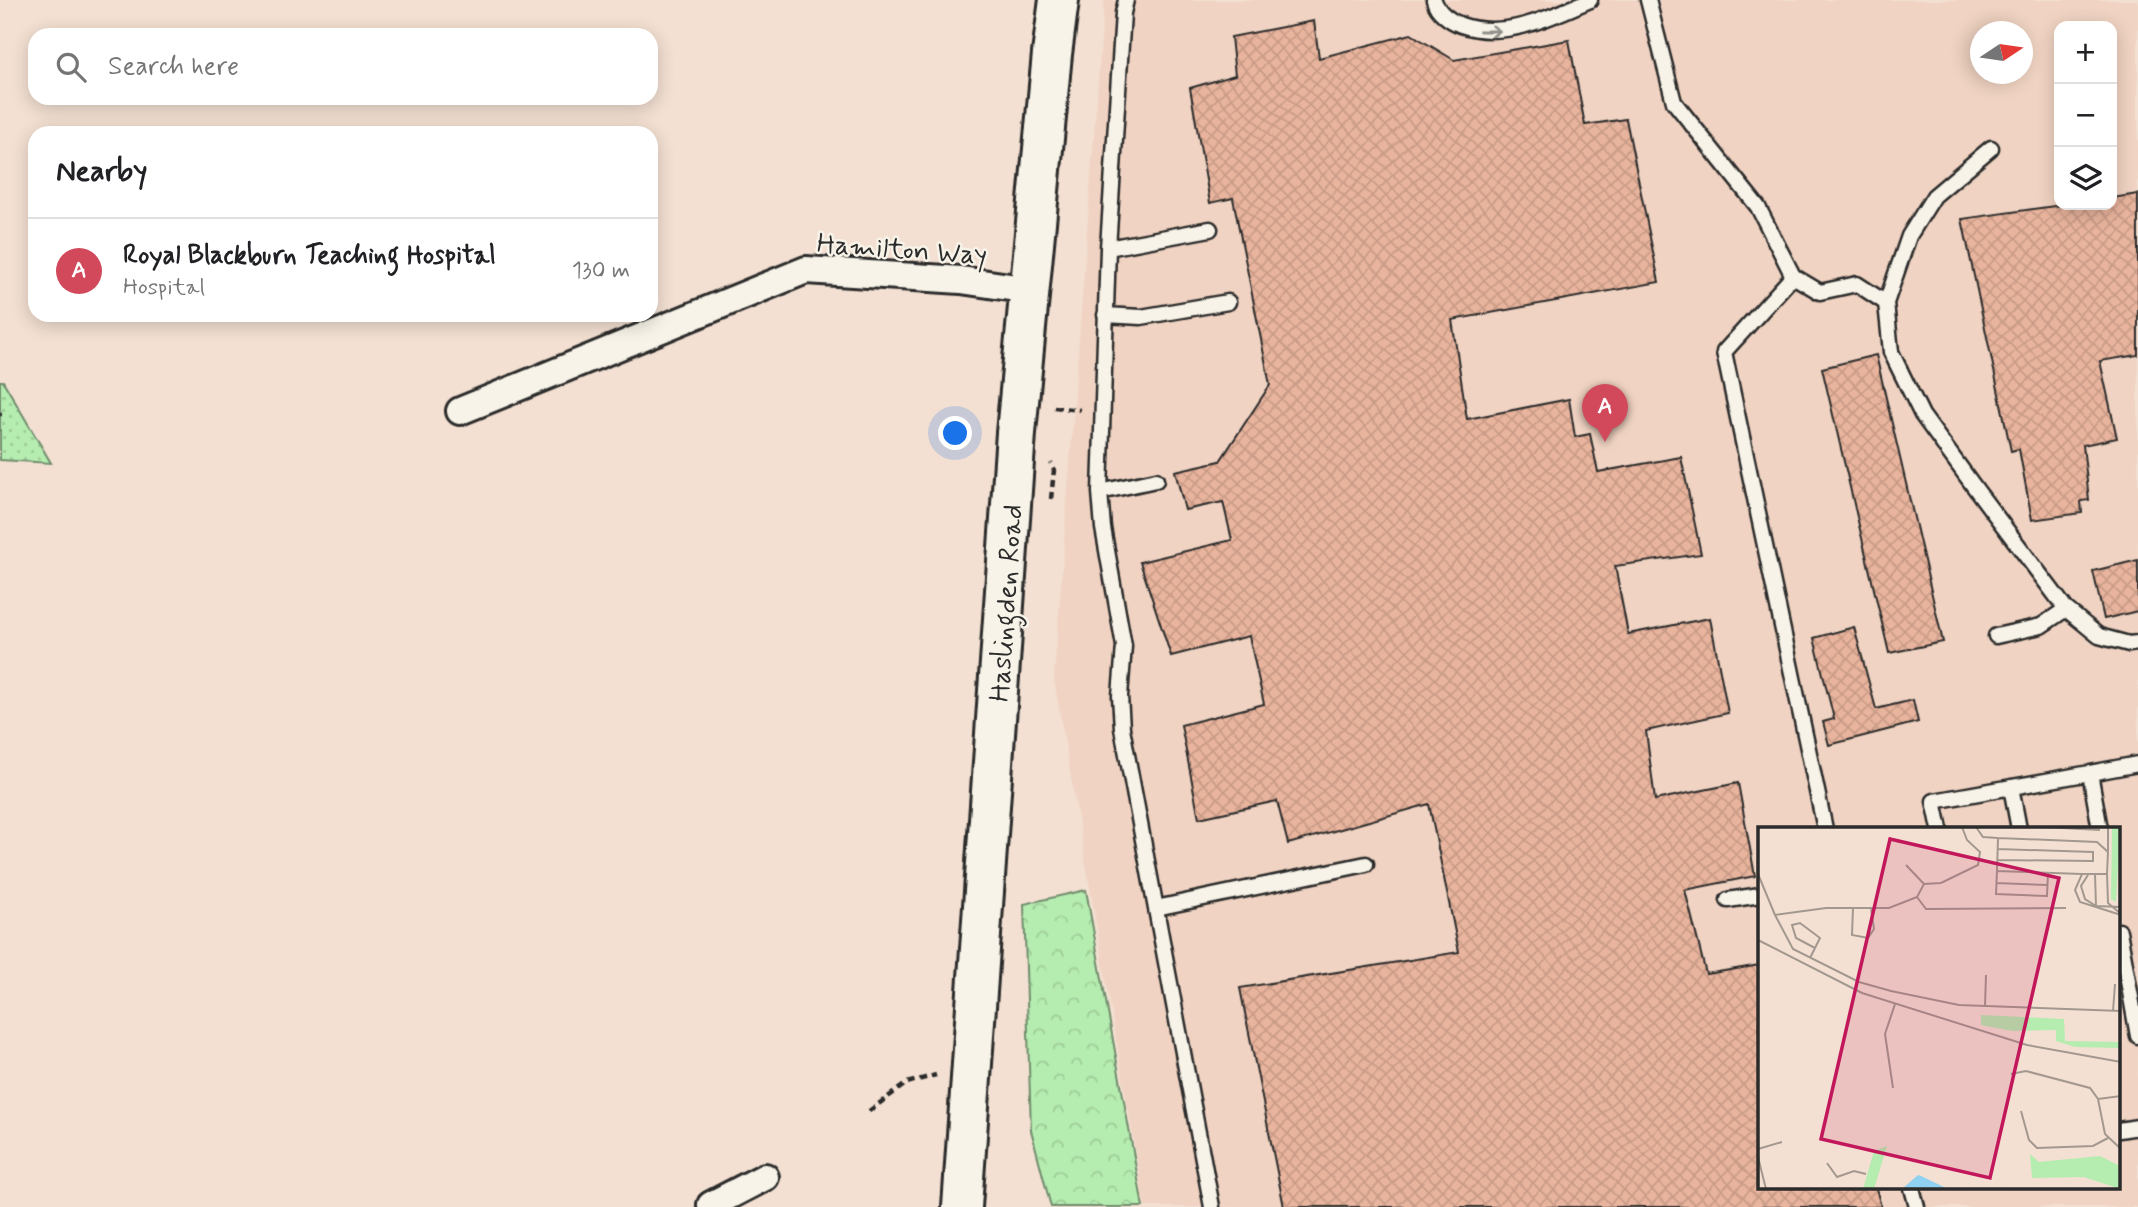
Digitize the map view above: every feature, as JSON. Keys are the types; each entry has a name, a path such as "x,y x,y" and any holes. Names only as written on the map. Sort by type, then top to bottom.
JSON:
{"highway":[{"name":"Haslingden Road","path":"962,1207 1015,447 1059,0"}],"street":[{"name":"Hamilton Way","path":"460,411 806,270 961,280 1030,290"},
{"path":"711,1205 744,1199 765,1177"}],"lane":[{"path":"1126,0 1108,248 1100,492 1103,528 1124,646 1120,696 1122,727 1212,1207"},
{"path":"1434,0 1436,6 1451,21 1479,31 1507,31 1590,0"},
{"path":"1647,0 1674,102 1758,206 1793,276 1820,292 1857,284 1886,303"},
{"path":"1991,148 1934,196 1909,236 1886,303 1891,352 1922,415 2066,609 2099,636 2129,644 2138,643"},
{"path":"1108,248 1210,229"},
{"path":"1793,276 1724,352 1825,827"},
{"path":"1105,315 1141,317 1228,302"},
{"path":"1100,492 1156,480"},
{"path":"1996,636 2041,626 2066,609"},
{"path":"1940,827 1934,801 2138,764"},
{"path":"2090,773 2100,827"},
{"path":"2011,787 2019,827"},
{"path":"1156,908 1366,864"},
{"path":"1728,900 1758,895"},
{"path":"2120,937 2138,1036"},
{"path":"2120,1130 2138,1127"},
{"path":"1913,1190 1917,1207"}],"path":[{"path":"869,1111 907,1083 939,1074"}],"shaded area":[{"path":"1104,0 2138,0 2138,1207 1145,1207 1054,679"}],"green space":[{"path":"0,381 3,381 51,463 0,460"},
{"path":"1086,890 1143,1207 1051,1207 1031,1130 1024,904"}],"building":[{"path":"1314,21 1319,58 1411,34 1454,60 1569,40 1585,125 1626,119 1659,282 1452,320 1467,419 1569,399 1575,437 1590,434 1598,472 1681,457 1701,554 1615,566 1628,634 1710,618 1728,713 1646,731 1655,800 1738,783 1755,876 1685,890 1706,974 1758,965 1758,1190 1877,1190 1881,1207 1284,1207 1240,988 1459,952 1429,804 1288,844 1277,801 1199,818 1181,725 1264,704 1249,636 1171,656 1140,562 1232,540 1223,502 1185,510 1175,471 1220,461 1270,385 1233,198 1210,203 1190,88 1235,75 1231,37"},
{"path":"2138,194 2138,355 2100,361 2117,438 2083,445 2089,500 2081,501 2082,513 2032,520 2019,449 2011,451 1962,219 2054,206 2054,210 2117,210 2117,197"},
{"path":"1876,355 1943,642 1889,653 1822,368"},
{"path":"2138,560 2138,611 2104,619 2093,571"},
{"path":"1854,627 1876,709 1913,700 1918,722 1829,745 1823,722 1834,719 1814,638"}],"place":[{"name":"Royal Blackburn Teaching Hospital","path":"1605,442"}]}
